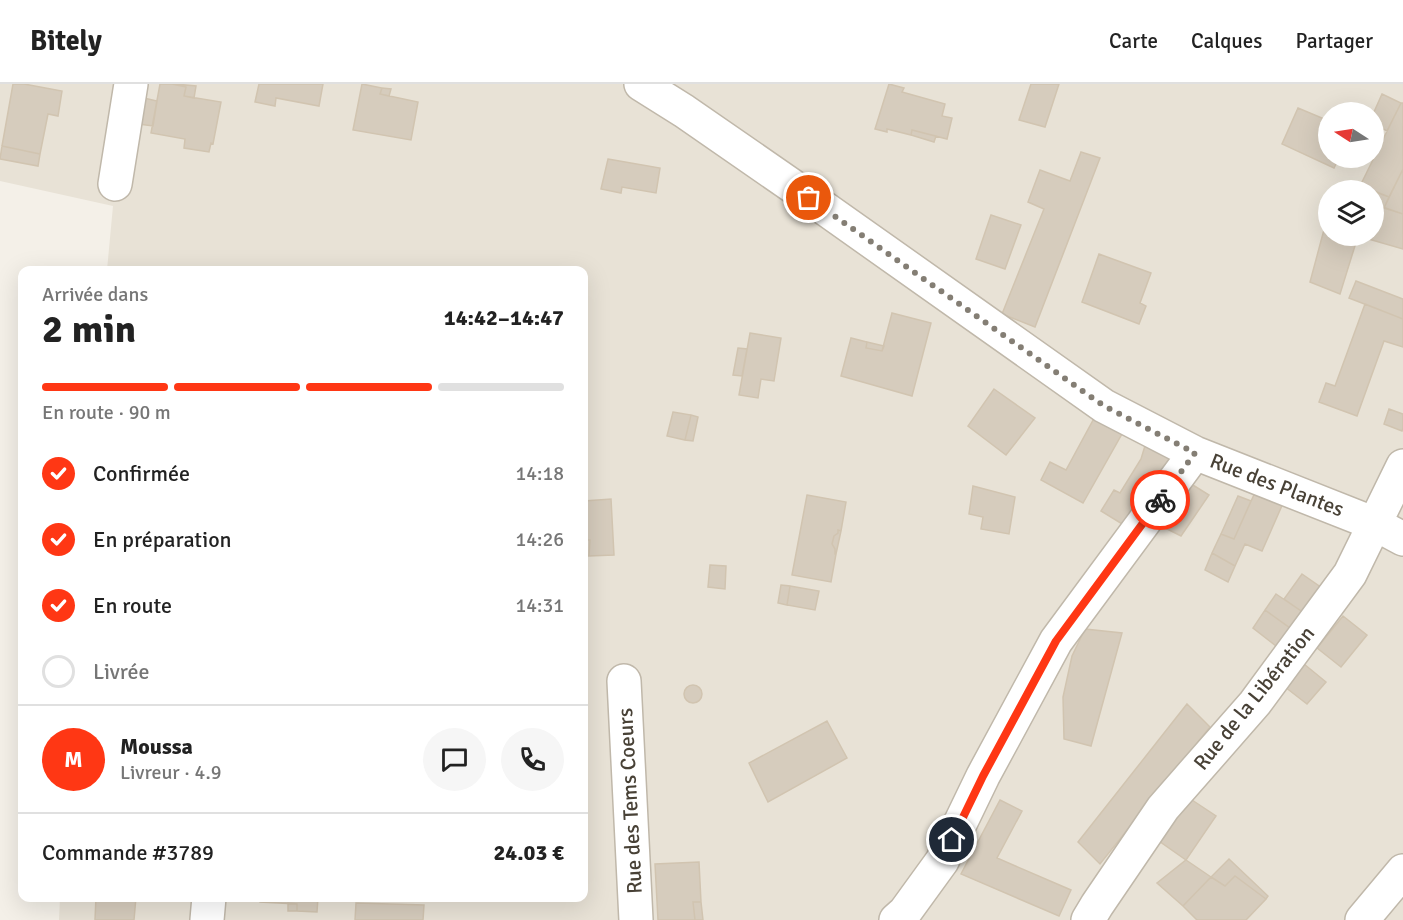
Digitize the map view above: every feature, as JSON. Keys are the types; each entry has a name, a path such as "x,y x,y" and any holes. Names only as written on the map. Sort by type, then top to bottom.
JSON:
{"street":[{"path":"115,184 131,84"},
{"name":"Rue des Plantes","path":"641,84 818,203 1104,406 1195,453 1375,524 1403,539"},
{"path":"896,920 905,912 942,861 983,776 1056,641 1195,453"},
{"name":"Rue de la Libération","path":"1088,920 1163,808 1255,703 1350,574 1403,466"},
{"name":"Rue des Tems Coeurs","path":"624,681 636,920"},
{"path":"1362,920 1403,871"},
{"path":"207,920 209,902"}],"shaded area":[{"path":"0,84 1403,84 1403,920 59,920 60,902 588,902 588,266 107,266 113,206 0,181"}],"building":[{"path":"13,84 62,91 58,116 48,114 40,154 2,146"},
{"path":"160,84 186,87 184,96 221,102 213,144 211,143 209,152 184,148 185,139 151,133"},
{"path":"176,84 196,86 194,98 184,96 186,87"},
{"path":"259,84 323,84 319,106 276,98 275,106 255,102"},
{"path":"362,84 382,88 380,94 418,102 411,140 353,130"},
{"path":"889,84 904,88 902,92 945,104 942,116 952,118 947,139 912,130 911,135 887,129 887,132 875,129"},
{"path":"1031,84 1059,84 1045,127 1019,120"},
{"path":"382,88 391,89 389,96 380,94"},
{"path":"1382,94 1401,103 1387,131 1384,129 1384,102 1378,102"},
{"path":"144,98 157,101 153,126 139,124"},
{"path":"1403,103 1403,169 1389,197 1384,195 1384,180 1363,180 1369,168 1384,168 1384,137"},
{"path":"1298,108 1318,116 1318,161 1282,144"},
{"path":"912,130 936,136 934,142 911,135"},
{"path":"2,146 40,154 38,166 0,159"},
{"path":"1081,152 1100,158 1035,327 1002,314 1044,209 1028,202 1040,170 1070,181"},
{"path":"608,159 660,168 656,193 622,187 621,193 601,189"},
{"path":"1403,169 1403,214 1384,208"},
{"path":"1384,195 1389,197 1384,208"},
{"path":"1384,207 1403,214 1403,249 1384,244"},
{"path":"991,215 1021,225 1005,269 976,259"},
{"path":"1320,246 1355,246 1340,294 1310,282"},
{"path":"1099,254 1151,273 1140,303 1146,306 1139,324 1082,302"},
{"path":"1356,281 1403,299 1403,319 1349,298"},
{"path":"1365,304 1403,319 1403,347 1384,341 1357,416 1319,402 1326,383 1335,386"},
{"path":"892,313 931,323 912,396 841,376 851,338 867,342 866,348 882,351"},
{"path":"750,333 781,338 774,381 761,379 758,398 739,395"},
{"path":"867,342 884,346 882,351 866,348"},
{"path":"738,348 747,349 742,376 733,375"},
{"path":"994,389 1035,418 1006,455 968,426"},
{"path":"1389,409 1403,414 1402,431 1384,424"},
{"path":"1098,411 1127,425 1083,503 1041,480 1050,462 1066,470"},
{"path":"673,412 691,415 685,440 667,436"},
{"path":"691,415 698,417 693,441 685,440"},
{"path":"1148,436 1176,463 1127,527 1101,511 1114,490 1120,493 1141,459"},
{"path":"1188,482 1209,495 1181,536 1159,525"},
{"path":"973,486 1015,497 1009,534 981,529 983,517 969,514"},
{"path":"1257,488 1284,501 1262,551 1245,544 1235,566 1212,553 1221,534 1234,539"},
{"path":"807,495 846,502 841,531 838,530 832,544 836,554 831,582 792,575"},
{"path":"1238,496 1251,501 1234,539 1221,534"},
{"path":"611,499 614,555 589,556 588,501"},
{"path":"838,530 841,531 835,554 832,544"},
{"path":"588,540 590,540 589,556"},
{"path":"1212,553 1235,566 1228,582 1205,570"},
{"path":"710,565 726,566 725,589 708,587"},
{"path":"1302,574 1322,588 1304,613 1284,599"},
{"path":"781,585 790,586 787,605 778,603"},
{"path":"790,586 819,591 815,610 787,605"},
{"path":"1276,594 1304,613 1290,628 1265,610"},
{"path":"1265,610 1290,628 1276,646 1253,628"},
{"path":"1343,616 1367,635 1341,667 1317,648"},
{"path":"1085,629 1122,633 1091,746 1064,739 1063,697 1072,656"},
{"path":"1304,664 1326,682 1307,704 1285,687"},
{"path":"693,685 699,688 702,694 699,700 693,703 687,700 684,694 687,688"},
{"path":"1187,704 1210,727 1100,864 1078,842"},
{"path":"827,721 847,758 768,802 749,763"},
{"path":"1189,798 1216,816 1186,860 1159,841"},
{"path":"1000,800 1022,811 997,858 1071,890 1059,916 961,874"},
{"path":"1229,859 1268,896 1266,899 1235,876 1225,886 1211,877"},
{"path":"1186,860 1211,877 1183,906 1157,883"},
{"path":"699,862 701,902 693,902 695,920 658,920 655,864"},
{"path":"1235,876 1266,899 1246,920 1197,920 1183,906 1211,877 1225,886"},
{"path":"96,902 136,902 134,920 95,920"},
{"path":"260,902 318,902 317,912 297,911 297,904"},
{"path":"693,902 701,902 703,920 695,920"},
{"path":"288,903 297,904 297,911 288,911"},
{"path":"356,903 424,905 423,920 355,920"}],"way so far":[{"path":"809,198 1104,406 1195,453 1160,500"}],"route":[{"path":"952,840 983,776 1056,641 1160,500"}]}
